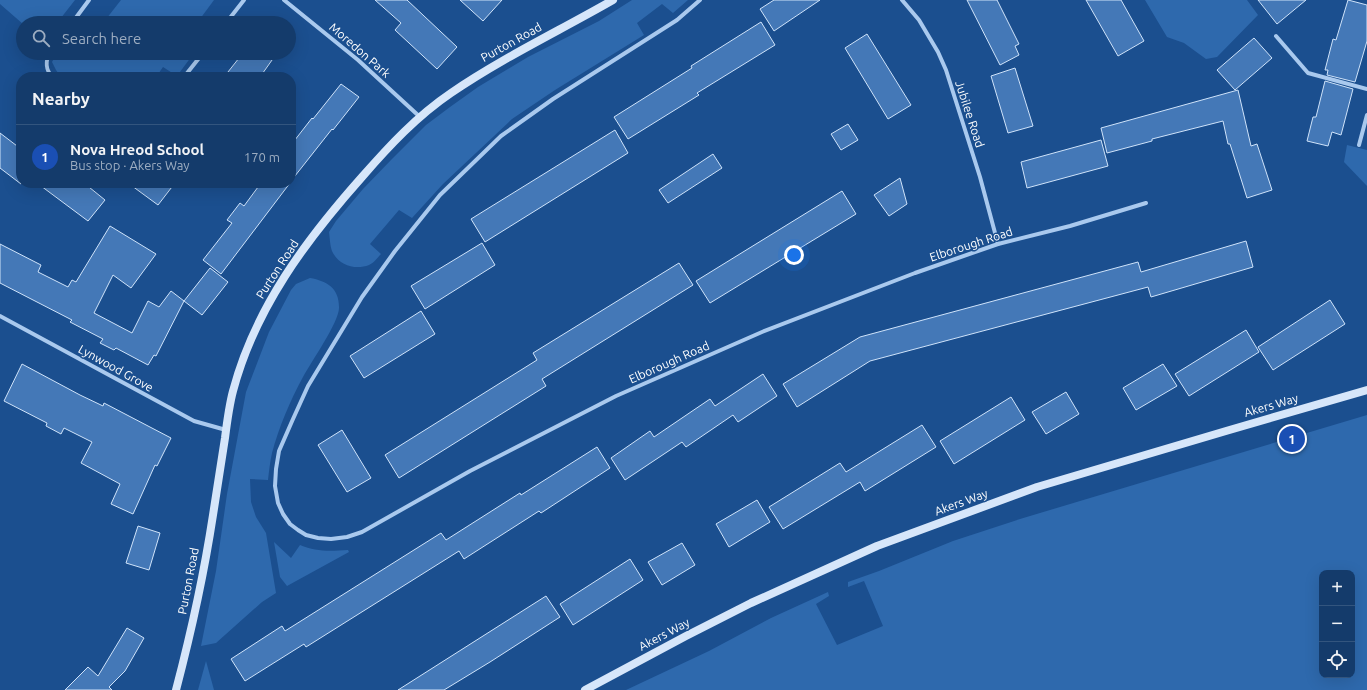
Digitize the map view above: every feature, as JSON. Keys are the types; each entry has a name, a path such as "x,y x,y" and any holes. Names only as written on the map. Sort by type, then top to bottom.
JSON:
{"street":[{"path":"77,16 89,0"},
{"path":"231,16 244,0"},
{"name":"Moredon Park","path":"284,0 358,60 420,117"},
{"name":"Purton Road","path":"176,690 187,648 204,567 232,394 252,336 270,299 286,274 341,200 379,157 420,117 449,94 491,67 613,0"},
{"name":"Elborough Road","path":"700,0 677,20 553,98 501,136 440,195 395,250 362,297 308,386 279,451 275,486 278,503 290,524 306,535 318,538 331,539 347,537 362,532 470,471 616,396 762,332 915,273 998,244 1070,226 1146,203"},
{"name":"Jubilee Road","path":"902,0 926,30 946,70 980,177 998,244"},
{"path":"1276,36 1308,73 1367,89"},
{"path":"47,60 46,64 48,72"},
{"path":"188,72 197,60"},
{"path":"1359,145 1367,115"},
{"name":"Lynwood Grove","path":"0,316 194,421 226,430"},
{"name":"Akers Way","path":"585,690 751,603 877,546 1037,487 1367,390"}],"shaded area":[{"path":"0,0 75,0 62,16 16,16 16,18 0,4"},
{"path":"121,0 214,0 202,16 108,16"},
{"path":"632,0 688,0 673,13 662,4 637,23 644,35 555,90 512,119 443,184 412,218 399,210 370,244 381,254 372,263 369,265 354,267 344,264 336,257 331,249 329,232 336,221 363,189 426,125 478,87 528,57 599,21"},
{"path":"1145,0 1247,0 1258,15 1217,57 1206,59 1184,43 1167,37"},
{"path":"53,60 189,60 180,72 171,72 163,67 160,72 57,72 52,62"},
{"path":"1347,145 1367,150 1367,186 1344,162"},
{"path":"310,278 322,281 331,286 337,295 339,307 338,313 335,322 298,386 285,414 272,453 268,480 250,479 251,502 256,517 266,533 276,593 262,602 216,643 201,646 216,571 227,494 246,392 269,332 291,290 296,284"},
{"path":"1367,415 1367,690 626,690 709,651 771,618 828,592 829,596 816,604 837,645 883,626 864,581 848,587 848,582 953,541 1020,519"},
{"path":"274,542 291,558 300,545 317,550 348,550 349,552 287,586 280,577"},
{"path":"206,661 214,690 198,690"}],"building":[{"path":"375,0 407,0 457,47 437,69 395,30 401,23"},
{"path":"460,0 502,0 483,21"},
{"path":"774,0 820,0 774,31 760,9"},
{"path":"967,0 997,0 1019,44 1015,46 1019,55 1000,65"},
{"path":"1086,0 1121,0 1144,41 1118,56"},
{"path":"1258,0 1306,0 1277,24"},
{"path":"1348,0 1367,5 1367,41 1355,82 1327,75 1328,70 1325,70 1333,39 1336,40"},
{"path":"761,22 775,45 697,93 699,95 628,139 614,117"},
{"path":"867,34 911,105 888,119 845,48"},
{"path":"1254,38 1272,58 1235,90 1217,70"},
{"path":"237,60 272,60 264,72 228,72"},
{"path":"1015,68 1033,126 1008,133 991,76"},
{"path":"1325,81 1353,89 1341,135 1332,132 1328,146 1307,141 1313,117 1316,117"},
{"path":"341,84 359,97 296,175 296,139 312,118 313,119"},
{"path":"1238,90 1251,146 1257,144 1272,190 1247,198 1230,144 1228,144 1223,121 1152,139 1152,141 1107,153 1101,128"},
{"path":"848,124 858,140 841,150 831,134"},
{"path":"615,130 628,153 485,242 471,219"},
{"path":"0,133 16,145 16,180 0,168"},
{"path":"1101,140 1108,166 1027,188 1021,162"},
{"path":"713,154 722,168 668,203 659,190"},
{"path":"900,178 907,204 889,216 874,195"},
{"path":"44,188 90,188 105,200 88,221"},
{"path":"135,188 171,188 158,205"},
{"path":"257,188 286,188 221,274 203,260 232,223 227,220 240,203 244,206"},
{"path":"842,191 856,214 710,303 696,281"},
{"path":"110,226 156,254 131,288 113,275 94,313 132,333 148,301 159,307 171,291 184,301 156,356 154,355 148,365 116,348 114,350 100,343 103,339 70,322 72,320 0,283 0,244 41,265 38,272 68,287 72,280 76,282"},
{"path":"1246,241 1253,267 1151,297 1148,287 870,361 797,407 783,384 860,337 1138,262 1141,272"},
{"path":"482,243 495,265 425,309 411,286"},
{"path":"679,263 693,285 542,379 546,386 399,478 385,455 537,360 533,353"},
{"path":"210,268 228,282 202,315 184,301"},
{"path":"1330,300 1345,324 1273,370 1258,347"},
{"path":"421,311 435,334 364,378 350,356"},
{"path":"1246,330 1259,352 1189,396 1175,374"},
{"path":"22,364 80,395 103,406 104,403 171,438 157,466 155,465 133,514 111,504 120,484 81,463 92,442 64,428 61,434 46,426 47,423 4,401"},
{"path":"1163,364 1177,386 1136,410 1123,388"},
{"path":"763,374 777,396 738,422 733,415 686,447 682,442 625,480 611,458 650,431 654,437 710,399 715,406"},
{"path":"1066,392 1079,414 1046,434 1032,412"},
{"path":"1011,397 1025,420 954,464 940,441"},
{"path":"922,425 936,447 865,491 860,482 783,529 769,507 840,463 846,472"},
{"path":"342,430 371,478 347,492 318,445"},
{"path":"597,447 610,468 541,513 539,511 464,559 459,551 306,647 304,644 245,681 231,659 282,626 285,631 441,533 446,540 520,493 521,495"},
{"path":"757,500 770,522 729,547 716,524"},
{"path":"138,526 160,533 149,570 126,563"},
{"path":"682,543 695,565 662,585 648,562"},
{"path":"630,559 643,580 573,625 560,604"},
{"path":"546,596 560,617 490,662 444,690 398,690"},
{"path":"127,628 144,638 125,671 109,687 112,690 65,690 88,667 98,676"}],"place":[{"name":"Nova Hreod School","path":"1292,439"}]}
